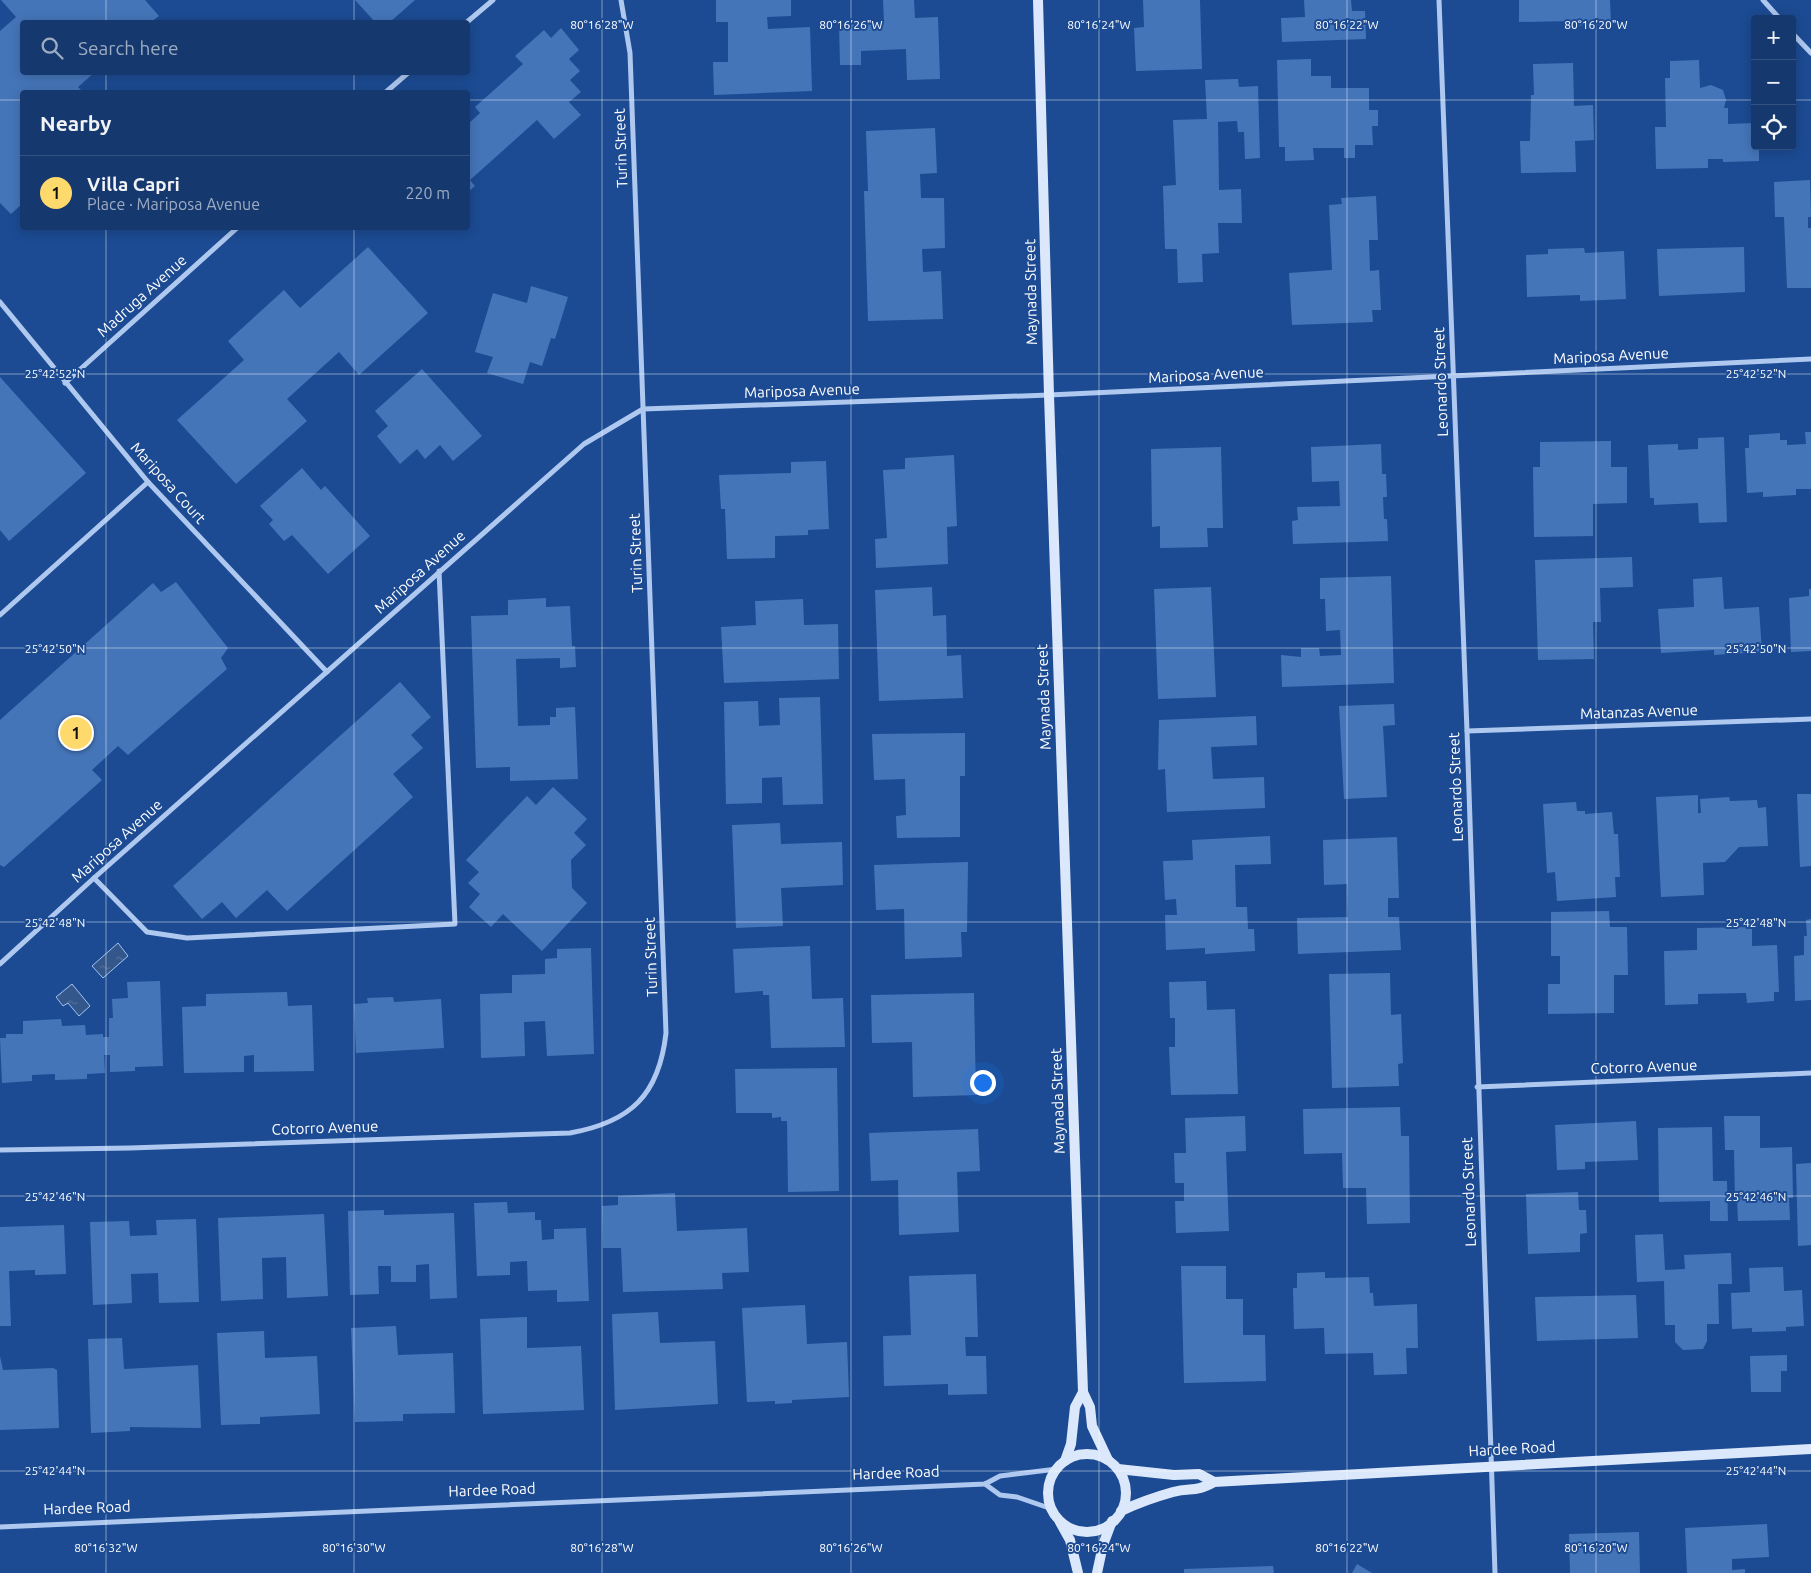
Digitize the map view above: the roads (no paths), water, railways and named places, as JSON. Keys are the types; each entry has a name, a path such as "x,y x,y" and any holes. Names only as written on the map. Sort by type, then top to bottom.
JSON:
{"street":[{"path":"469,20 493,0"},
{"name":"Turin Street","path":"621,0 630,53 666,1032 659,1066 641,1100"},
{"name":"Maynada Street","path":"1038,0 1049,394 1084,1392 1090,1408 1092,1426 1108,1460"},
{"name":"Leonardo Street","path":"1439,0 1467,731 1477,1087 1495,1573"},
{"path":"1763,0 1776,15"},
{"path":"1796,36 1811,53"},
{"path":"388,90 406,75"},
{"name":"Madruga Avenue","path":"65,383 234,230"},
{"name":"Mariposa Court","path":"0,302 148,482 327,672"},
{"name":"Mariposa Avenue","path":"0,964 94,878 584,444 643,409 1049,394 1811,359"},
{"path":"0,615 148,482"},
{"path":"94,878 147,932 187,938 455,924 439,571"},
{"name":"Matanzas Avenue","path":"1467,731 1811,719"},
{"name":"Cotorro Avenue","path":"1477,1087 1811,1073"},
{"name":"Cotorro Avenue","path":"0,1150 130,1148 570,1133 588,1130 610,1121 629,1112 641,1100"},
{"name":"Maynada Street","path":"1061,1465 1071,1444 1075,1407 1084,1392"},
{"name":"Hardee Road","path":"1121,1511 1148,1499 1176,1491 1199,1490 1214,1482 1491,1465 1811,1449"},
{"path":"1058,1519 1068,1527 1080,1531 1093,1531 1106,1527 1121,1511 1126,1494 1124,1480 1118,1469 1108,1460 1095,1455 1082,1454 1061,1465 1049,1486 1048,1498 1052,1509 1070,1540 1078,1573"},
{"name":"Hardee Road","path":"0,1527 985,1484 1000,1476 1061,1465"},
{"name":"Hardee Road","path":"1118,1469 1174,1475 1199,1474 1214,1482"},
{"path":"985,1484 1000,1495 1017,1497 1052,1509"},
{"path":"1097,1573 1103,1545 1112,1522"}],"water":[{"path":"118,943 128,956 103,978 92,966"},
{"path":"72,984 90,1006 79,1016 68,1003 63,1006 56,997"}],"place":[{"name":"Villa Capri","path":"76,733"}]}
